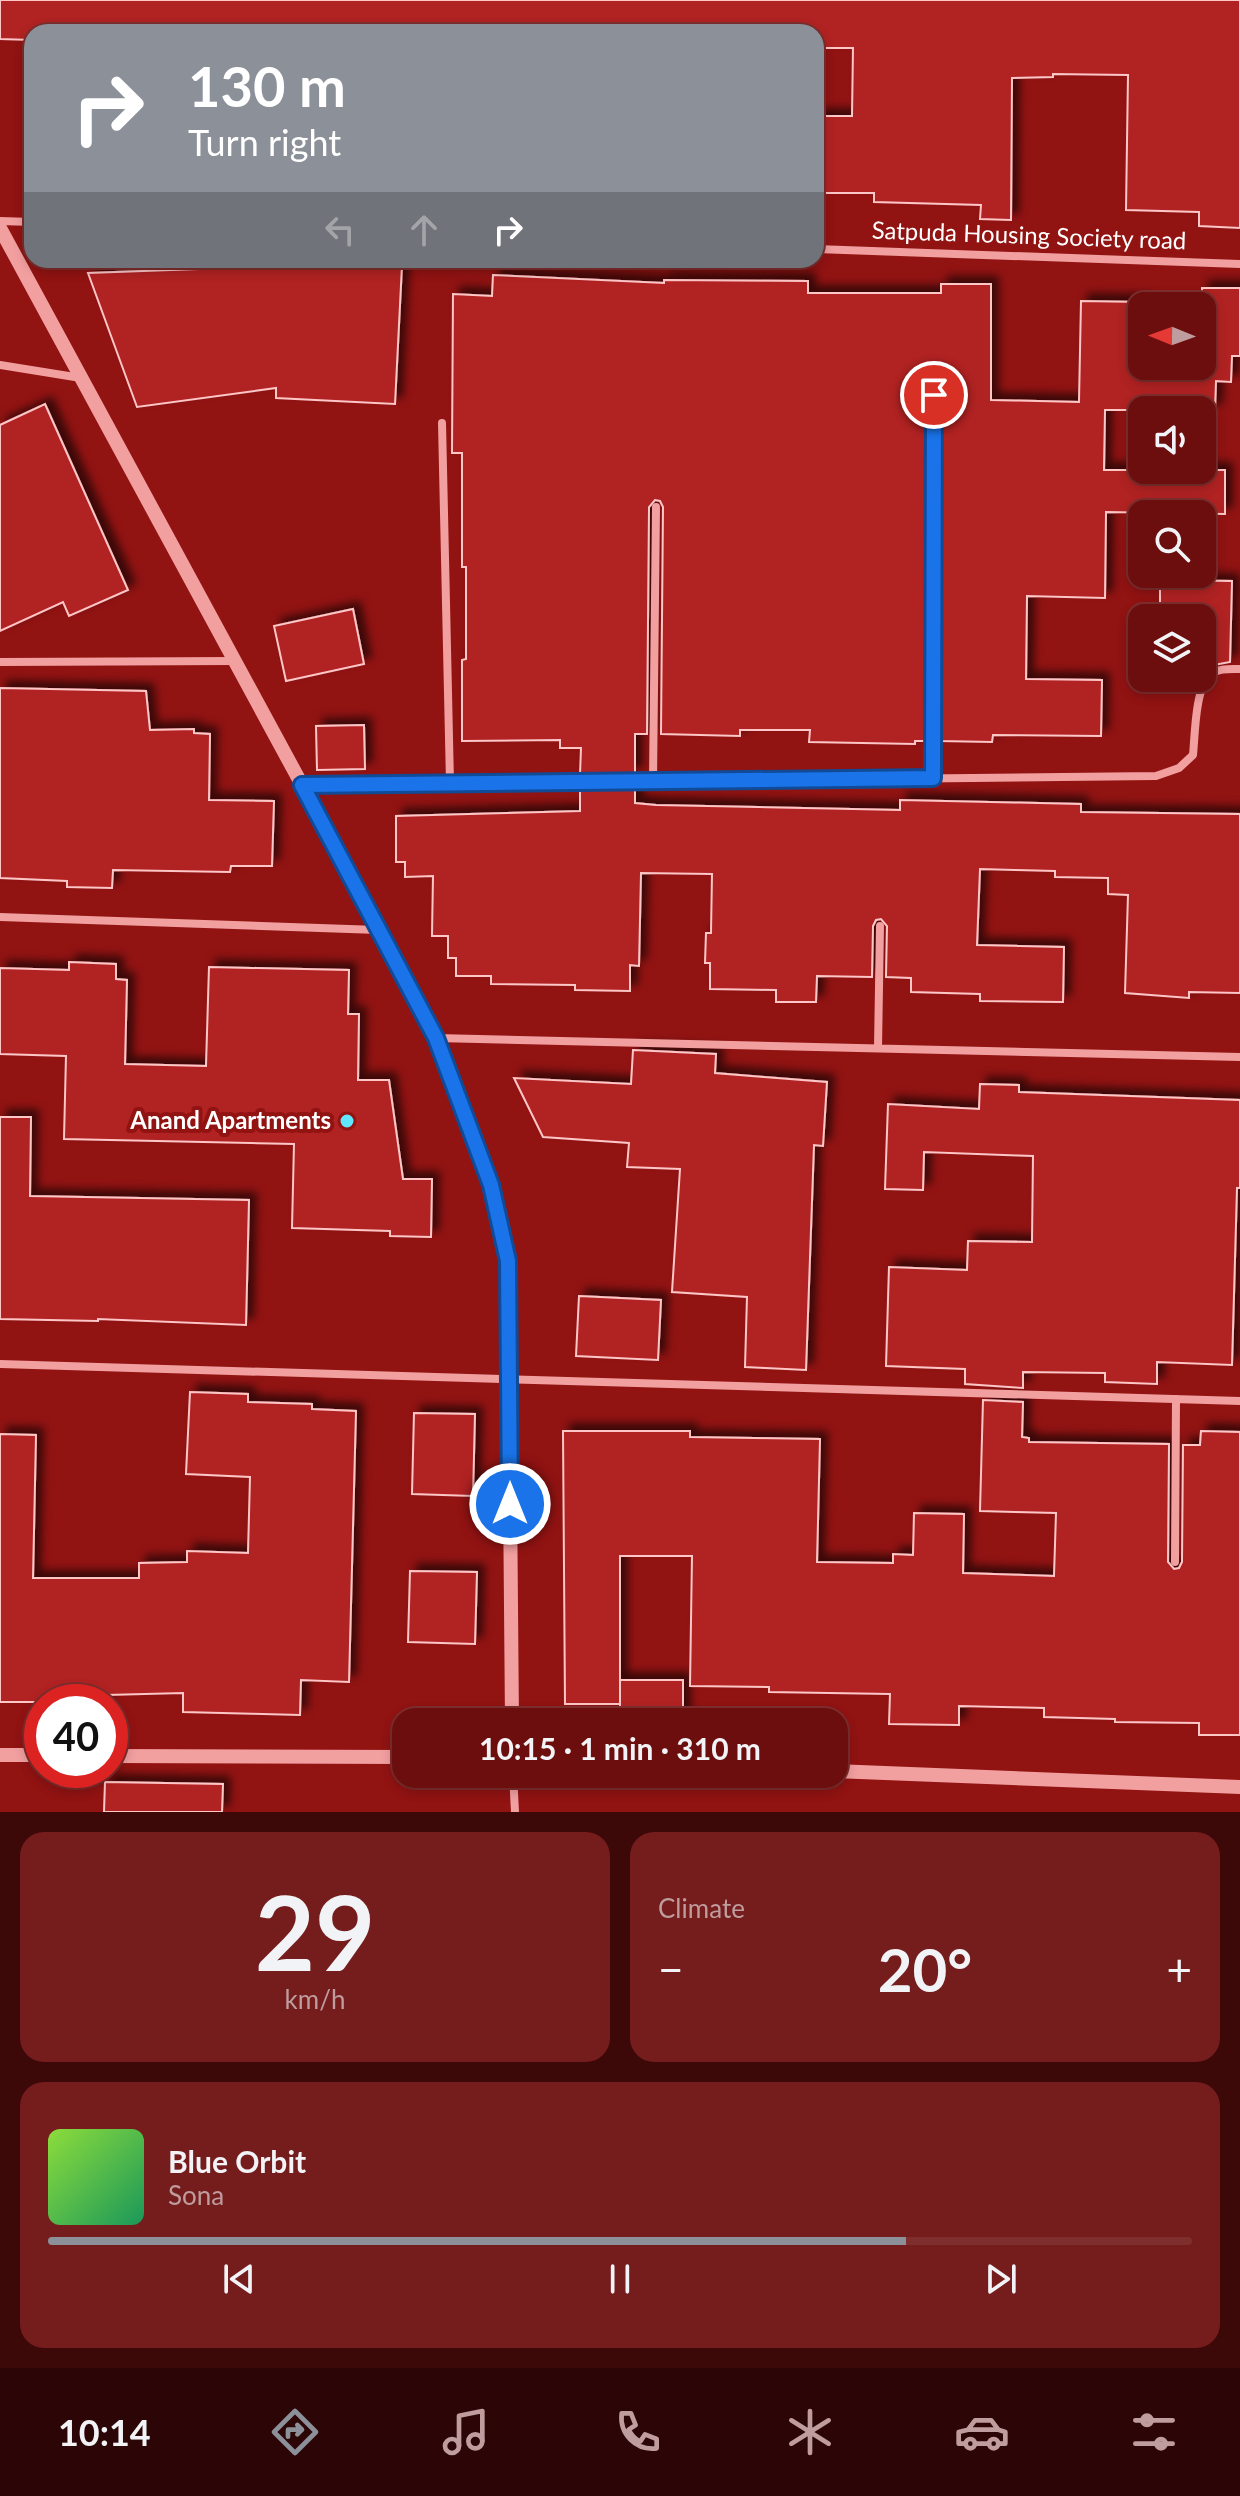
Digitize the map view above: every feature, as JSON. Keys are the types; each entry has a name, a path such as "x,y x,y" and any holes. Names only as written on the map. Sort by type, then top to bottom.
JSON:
{"street":[{"path":"0,221 24,222"},
{"path":"0,228 436,1038 491,1185 508,1261 512,1708"},
{"name":"Satpuda Housing Society road","path":"824,249 1240,264"},
{"path":"0,365 81,378"},
{"path":"933,778 934,395"},
{"path":"442,423 450,783"},
{"path":"653,781 656,507"},
{"path":"0,662 235,661"},
{"path":"302,785 1156,776 1179,768 1193,755 1200,693 1209,676 1223,668 1240,669"},
{"path":"0,917 378,930"},
{"path":"878,1048 880,926"},
{"path":"436,1038 1240,1057"},
{"path":"0,1364 1240,1401"},
{"path":"1175,1562 1176,1399"},
{"path":"0,1755 24,1755"},
{"path":"128,1756 392,1757"},
{"path":"848,1772 1240,1787"},
{"path":"514,1788 515,1812"}],"building":[{"path":"0,0 1240,0 1240,228 1199,226 1199,212 1126,210 1128,75 1053,74 1053,77 1012,78 1011,220 980,219 981,205 874,202 874,193 824,193 824,116 852,116 853,48 824,48 824,24 24,24 24,40 0,39"},
{"path":"227,268 402,268 395,404 276,398 276,388 137,407 88,273"},
{"path":"493,275 664,283 664,280 808,281 808,293 941,293 941,284 991,284 991,400 1079,402 1081,301 1128,302 1128,380 1216,380 1216,292 1202,292 1202,288 1240,288 1240,356 1232,356 1231,382 1216,381 1215,396 1128,396 1128,410 1105,410 1104,470 1128,470 1128,484 1216,484 1216,470 1225,470 1225,514 1216,514 1216,500 1128,500 1128,512 1106,512 1105,598 1027,596 1026,679 1102,680 1101,736 993,735 992,742 940,741 941,395 938,389 931,389 927,395 926,741 915,741 915,744 809,742 810,730 740,730 740,736 661,734 663,507 660,501 655,500 649,507 647,734 635,734 635,774 580,775 581,748 560,748 560,740 462,741 466,567 462,567 462,453 452,453 453,294 492,296"},
{"path":"45,404 128,590 69,616 63,602 0,631 0,425"},
{"path":"1216,581 1232,581 1230,662 1216,665 1216,604 1160,604 1160,588 1216,588"},
{"path":"353,609 364,664 286,681 274,626"},
{"path":"0,688 146,691 150,730 194,729 194,733 210,734 209,800 274,801 272,866 231,866 230,872 113,870 112,888 67,887 67,881 0,878"},
{"path":"364,725 365,769 317,770 316,726"},
{"path":"635,788 635,803 656,805 900,810 900,800 1081,804 1081,812 1240,814 1240,993 1189,992 1189,998 1125,993 1128,895 1108,894 1108,878 1055,877 1055,871 980,869 977,945 1064,947 1063,1002 980,1001 980,994 911,992 911,978 886,977 887,926 881,919 876,920 873,926 872,977 817,976 816,1002 776,1002 776,990 710,989 710,963 705,963 706,933 711,933 712,874 641,873 639,966 630,965 630,991 575,990 575,985 491,984 491,976 456,976 456,958 448,958 448,936 432,936 433,876 405,877 405,862 396,862 396,816 580,811 580,789"},
{"path":"69,962 116,964 116,979 127,980 125,1064 206,1066 209,967 349,970 348,1014 359,1014 358,1080 389,1080 403,1179 432,1179 431,1237 390,1236 390,1231 292,1228 294,1144 64,1139 66,1056 0,1054 0,968 69,970"},
{"path":"633,1050 716,1054 715,1073 827,1082 823,1146 814,1145 806,1370 745,1367 747,1297 672,1292 680,1169 627,1167 629,1143 543,1137 514,1078 631,1084"},
{"path":"980,1084 1019,1085 1019,1092 1240,1100 1240,1188 1237,1188 1232,1365 1157,1362 1157,1384 1105,1382 1105,1373 1023,1372 1023,1388 965,1384 965,1369 886,1366 889,1267 967,1270 968,1241 1032,1242 1033,1156 924,1152 923,1190 885,1189 888,1104 979,1109"},
{"path":"0,1117 31,1117 30,1196 249,1200 246,1325 0,1319"},
{"path":"579,1296 661,1300 658,1360 576,1356"},
{"path":"190,1392 248,1394 248,1402 312,1404 312,1409 356,1411 349,1682 301,1680 300,1715 183,1712 183,1693 128,1694 128,1684 24,1684 24,1702 0,1702 0,1434 36,1435 33,1578 139,1578 139,1563 187,1562 187,1551 248,1553 250,1477 186,1474"},
{"path":"983,1400 1023,1402 1022,1437 1029,1438 1029,1442 1169,1444 1168,1562 1174,1569 1179,1568 1182,1562 1183,1445 1200,1445 1201,1431 1240,1432 1240,1735 1199,1735 1199,1723 1044,1717 1044,1708 959,1706 959,1725 889,1724 890,1694 769,1692 769,1687 690,1686 692,1556 620,1556 620,1704 565,1704 563,1431 690,1431 690,1437 820,1439 817,1562 893,1563 893,1554 913,1555 914,1513 964,1514 963,1573 1054,1576 1056,1513 980,1511"},
{"path":"414,1413 475,1414 473,1496 412,1494"},
{"path":"410,1571 477,1572 475,1644 408,1642"},
{"path":"620,1680 683,1680 683,1708 620,1708"},
{"path":"128,1782 223,1784 222,1812 104,1812 105,1788 128,1788"}],"place":[{"name":"Anand Apartments","path":"347,1121"}],"route":[{"path":"510,1504 508,1261 491,1185 436,1038 302,785 933,778 934,395"}]}
